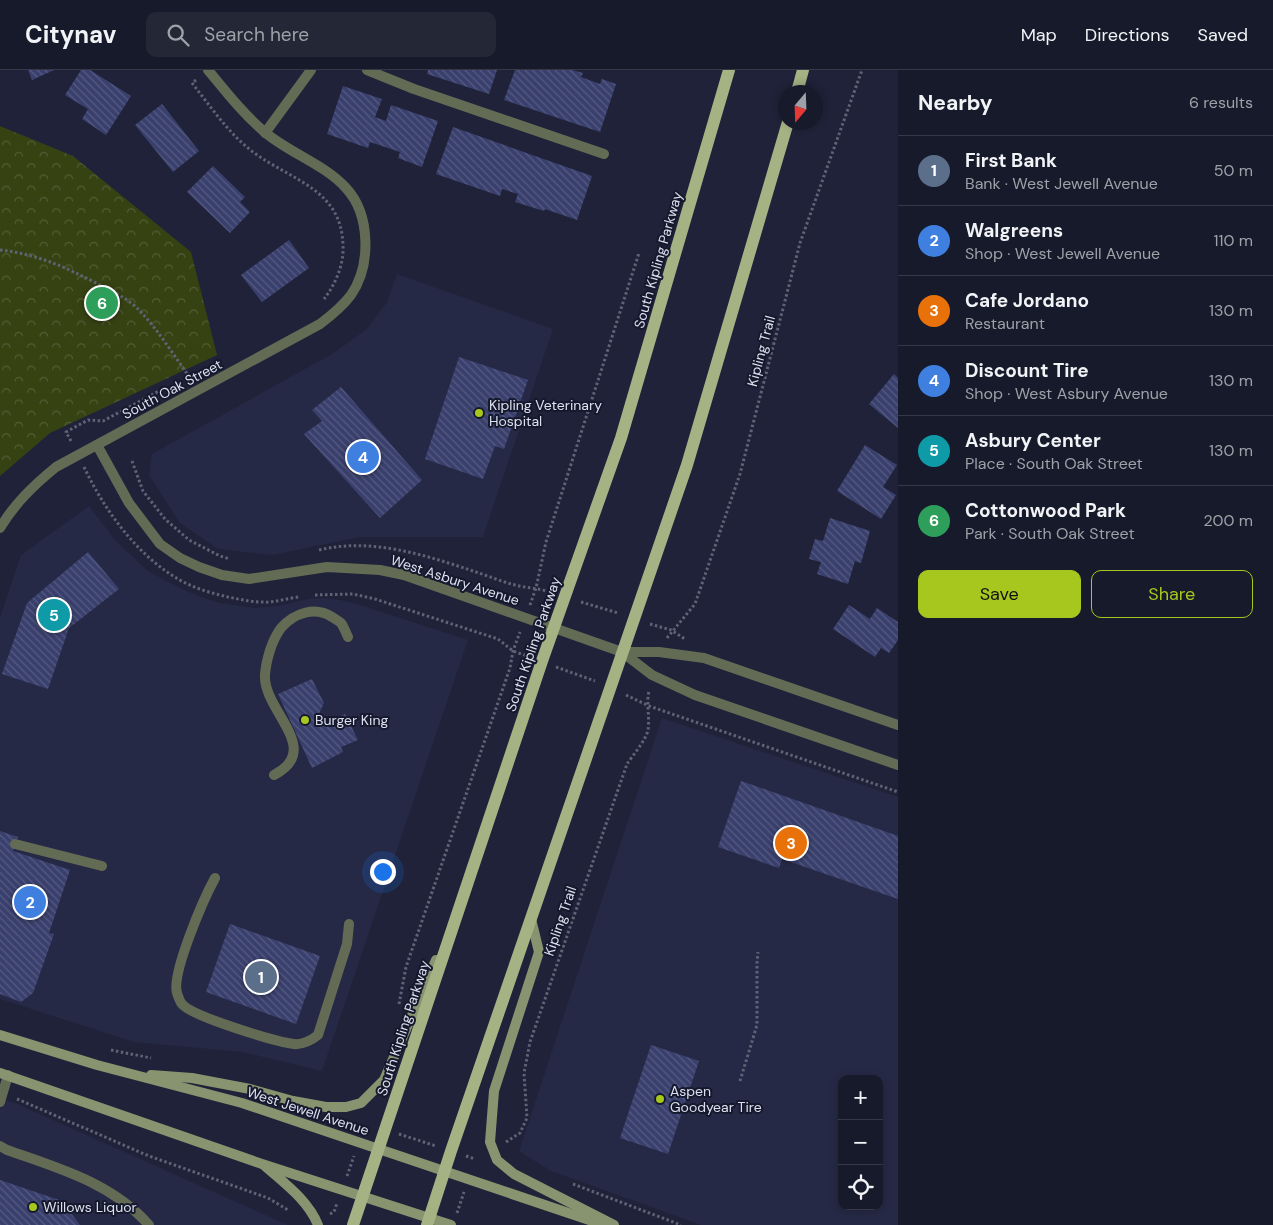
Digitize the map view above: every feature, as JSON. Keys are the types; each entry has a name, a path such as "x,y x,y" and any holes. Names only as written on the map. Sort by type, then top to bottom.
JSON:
{"main road":[{"name":"South Kipling Parkway","path":"353,1225 553,628 621,438 729,70"},
{"path":"799,85 804,70"},
{"path":"428,1221 687,466 786,130"},
{"path":"129,1073 192,1078 250,1089 293,1101 326,1107 346,1108 360,1103 384,1080 393,1062 462,899"},
{"path":"531,919 539,952 494,1091 490,1120 490,1142 497,1160 514,1174 614,1225"},
{"name":"West Jewell Avenue","path":"0,1035 97,1065 242,1103 604,1225"},
{"path":"4,1074 262,1164 363,1196 428,1221 454,1220"},
{"path":"262,1164 295,1193 318,1225"}],"street":[{"name":"South Oak Street","path":"0,528 12,509 30,488 56,467 320,324 339,310 352,294 364,262 364,224 358,207 347,189 332,175 281,145 266,133 241,109 208,70"},
{"path":"266,133 311,70"},
{"path":"367,70 414,89 604,154"},
{"name":"West Asbury Avenue","path":"96,445 129,503 160,544 180,558 199,567 222,575 249,578 327,567 380,570 404,575 440,586 622,652 652,674 695,695 898,765"},
{"path":"274,775 285,769 291,761 294,752 294,742 267,690 265,676 272,644 281,628 293,618 310,610 326,613 341,623 348,637"},
{"path":"622,652 659,652 704,658 898,725"},
{"path":"15,844 102,866"},
{"path":"215,878 202,904 177,976 176,992 182,1005 194,1012 247,1031 295,1044 312,1040 318,1035 347,944 349,924"},
{"path":"1,1097 4,1074"},
{"path":"0,1146 80,1176 106,1189 141,1216 149,1225"}],"path":[{"name":"Kipling Trail","path":"634,618 671,630 695,604 740,474 800,243 862,70"},
{"path":"192,84 232,133 268,162 316,190 327,200 338,216 343,236 344,256 336,279 325,298 319,302"},
{"path":"0,250 39,257 116,293 139,310 188,376"},
{"path":"536,588 546,542 640,253"},
{"path":"180,380 197,371"},
{"path":"66,432 88,420 103,420 163,389"},
{"path":"132,461 143,491 166,519 189,540 220,556 235,560"},
{"path":"319,550 338,546 383,547 431,557 516,585 536,588 634,618"},
{"path":"309,595 326,593 353,594 375,599 498,639 513,651 589,678 649,706 898,792"},
{"path":"246,601 263,603 301,596"},
{"path":"398,1006 406,967 510,668 513,651"},
{"name":"Kipling Trail","path":"511,1148 507,1142 520,1133 527,1118 524,1073 530,1042 627,764 648,732 649,706"},
{"path":"740,1081 757,1026 756,963 758,952"},
{"path":"1,1097 149,1156 268,1198 291,1212"},
{"path":"385,1129 475,1159"},
{"path":"334,1212 359,1142"},
{"path":"454,1220 468,1179"},
{"path":"564,1181 681,1225"}],"shaded area":[{"path":"397,274 553,329 483,537 360,537 272,555 218,549 180,523 149,475 152,454 332,354 367,329 387,302"},
{"path":"89,506 116,541 148,571 201,597 220,603 255,608 277,606 309,599 325,598 340,600 468,640 322,1071 242,1052 134,1042 0,999 0,618 21,555"},
{"path":"662,718 898,797 898,1225 701,1225 551,1171 519,1151"},
{"path":"0,1098 15,1103 288,1225 0,1225"}],"green space":[{"path":"0,126 73,156 191,252 217,355 50,433 0,476"}],"building":[{"path":"28,70 54,70 32,80"},
{"path":"81,70 90,70 131,96 106,135 82,119 88,109 65,95"},
{"path":"428,70 497,70 489,94 427,74"},
{"path":"515,70 572,70 583,73 581,77 600,84 602,79 616,84 600,132 504,100"},
{"path":"343,86 382,99 375,117 386,121 391,105 438,121 422,167 398,158 400,152 370,142 368,148 327,134"},
{"path":"162,104 199,151 173,172 135,125"},
{"path":"453,127 592,176 577,220 545,209 544,211 515,202 518,194 502,189 500,196 436,174"},
{"path":"213,166 245,197 240,202 250,212 230,233 187,192"},
{"path":"289,240 309,268 262,302 241,275"},
{"name":"Kipling Veterinary Hospital","path":"459,357 528,380 504,449 495,446 483,479 425,459"},
{"path":"894,374 898,378 898,428 869,404"},
{"path":"341,387 422,480 380,518 304,434 322,421 312,410"},
{"path":"865,445 897,465 883,487 896,495 881,519 837,491"},
{"path":"830,518 870,531 861,563 855,561 848,584 817,574 821,562 809,559 815,539 823,541"},
{"path":"88,552 119,589 69,628 48,689 2,674 27,603"},
{"path":"849,605 870,619 877,608 898,622 898,640 889,653 881,648 875,657 833,629"},
{"name":"Burger King","path":"312,679 324,703 318,716 323,725 345,714 358,740 341,747 343,752 312,768 278,694"},
{"path":"741,781 898,836 898,899 782,859 779,868 718,847"},
{"path":"0,831 18,837 13,851 70,870 49,933 54,934 33,993 21,1002 0,994"},
{"path":"230,924 320,956 296,1024 206,992"},
{"name":"Aspen Goodyear Tire","path":"651,1045 699,1061 668,1154 620,1138"},
{"path":"0,1180 62,1201 80,1225 0,1225"}],"place":[{"name":"Cottonwood Park","path":"102,303"},
{"name":"Kipling Veterinary Hospital","path":"479,413"},
{"name":"Discount Tire","path":"363,457"},
{"name":"Asbury Center","path":"54,615"},
{"name":"Burger King","path":"305,720"},
{"name":"Cafe Jordano","path":"791,843"},
{"name":"Walgreens","path":"30,902"},
{"name":"First Bank","path":"261,977"},
{"name":"Aspen Goodyear Tire","path":"660,1099"},
{"name":"Willows Liquor","path":"33,1207"}]}
